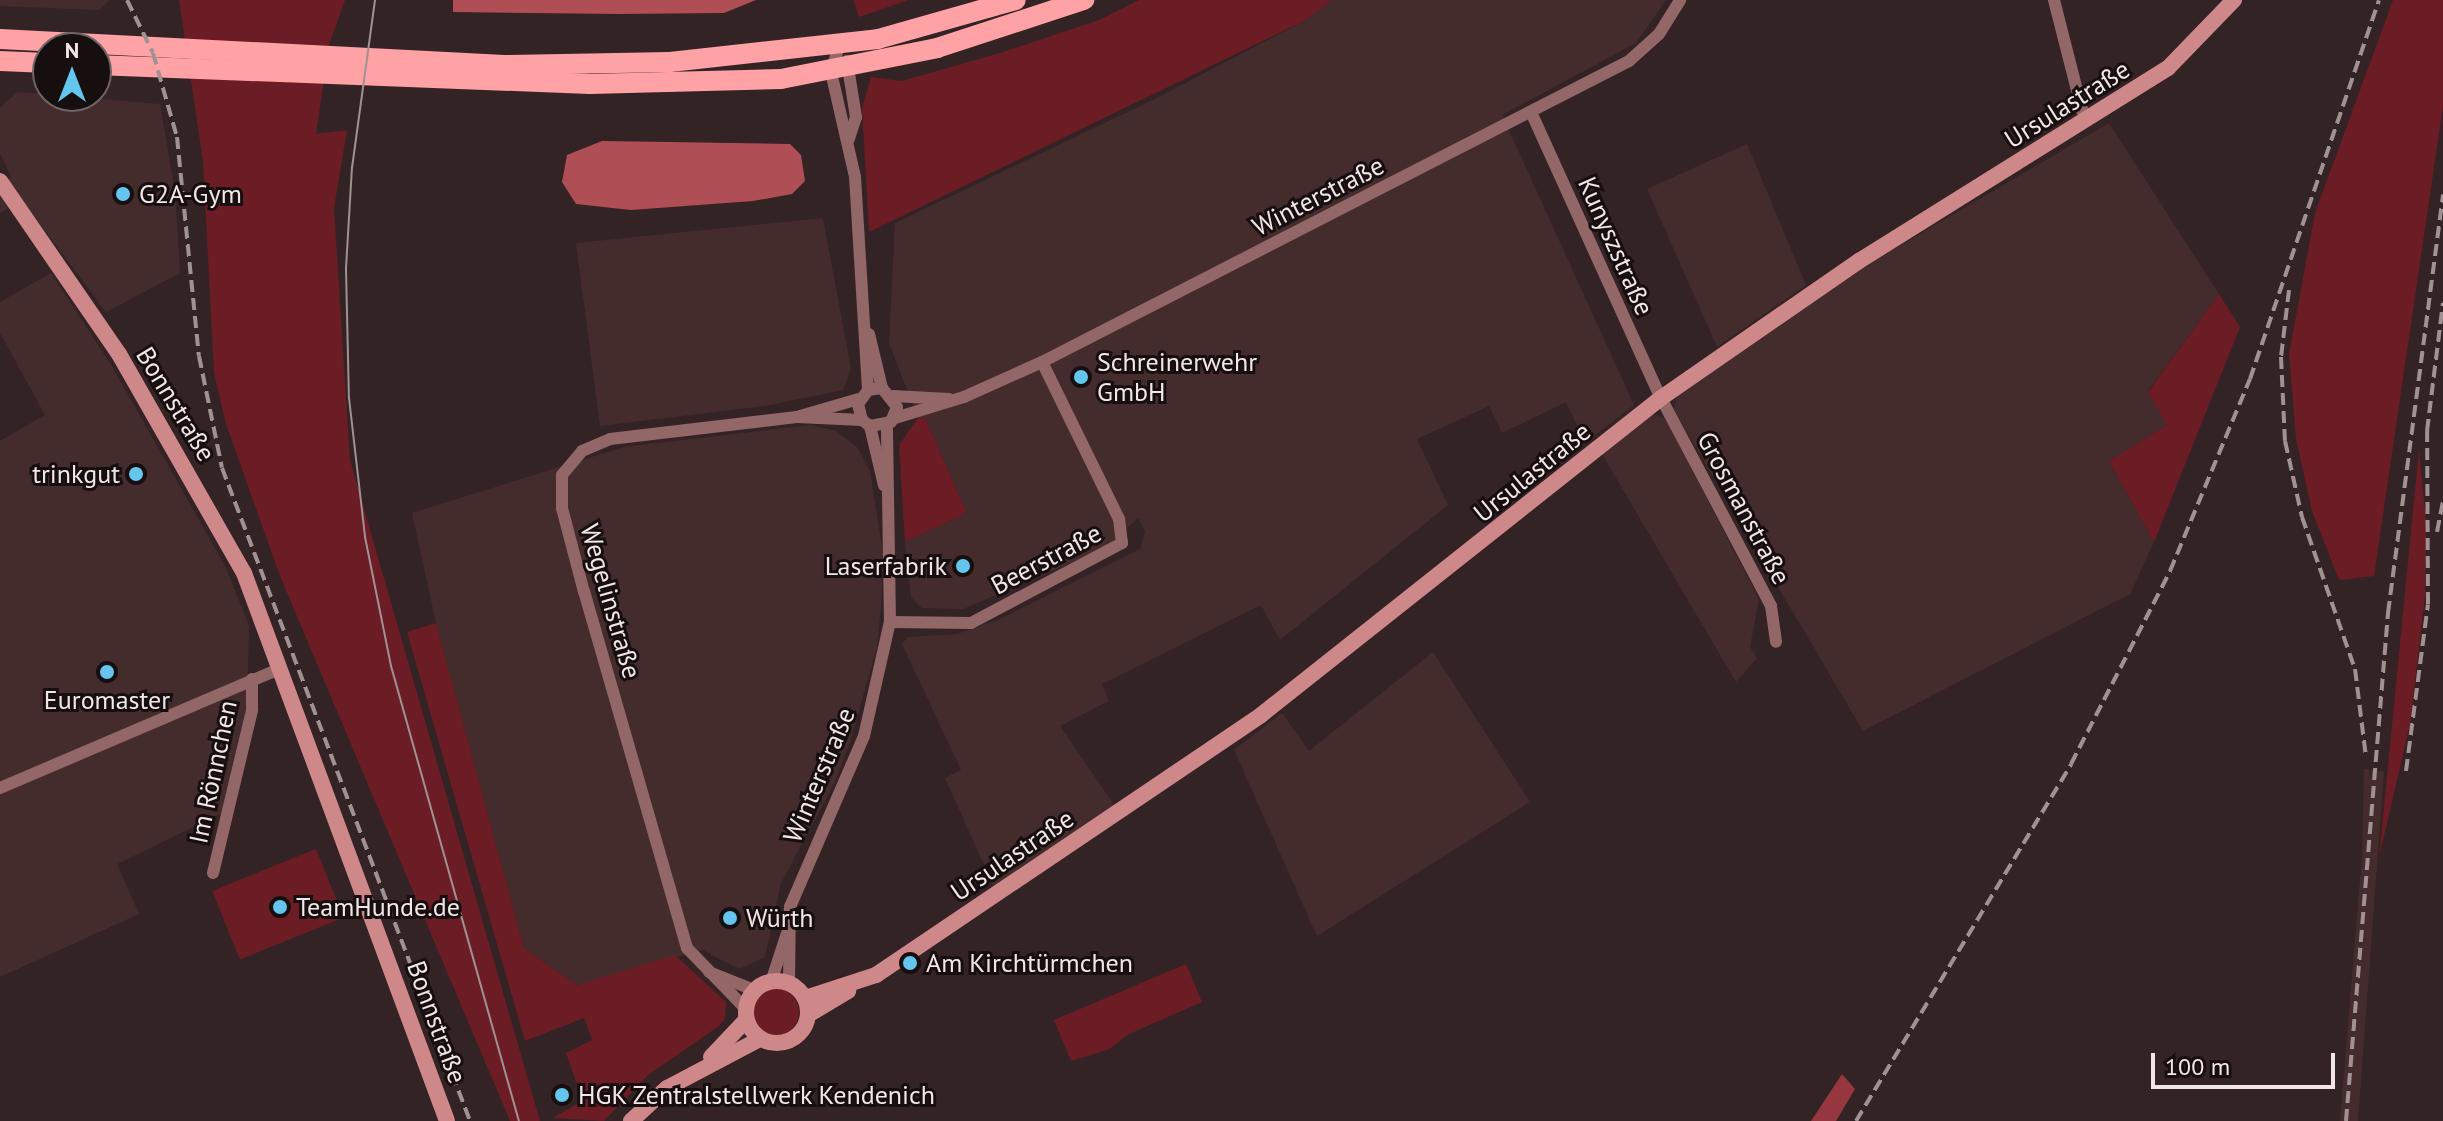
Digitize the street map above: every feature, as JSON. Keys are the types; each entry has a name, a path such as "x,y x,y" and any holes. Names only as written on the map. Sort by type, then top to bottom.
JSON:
{"main road":[{"path":"0,39 504,65 670,62 839,46 941,25 1016,0"},
{"path":"112,66 590,84 690,84 852,69 978,37 1084,0"},
{"path":"0,61 32,62"}],"street":[{"name":"Winterstraße","path":"885,489 891,422 1042,362 1629,61 1659,34 1680,0"},
{"path":"2054,0 2082,110 2089,119"},
{"name":"Ursulastraße","path":"806,1006 858,983 1261,715 1661,398 1848,268 2089,119 2183,56 2234,0"},
{"path":"839,46 852,69 856,117 849,139 868,332 888,392 891,422"},
{"path":"839,46 831,72 839,121 849,139"},
{"name":"Kunyszstraße","path":"1531,112 1661,398"},
{"name":"Bonnstraße","path":"0,181 119,354 173,443 244,573 447,1121"},
{"name":"Winterstraße","path":"771,982 787,933 798,877 851,769 872,710 890,622 892,548 885,489 866,423 864,394 868,332"},
{"name":"Beerstraße","path":"890,622 971,623 1122,543 1119,519 1042,362"},
{"name":"Winterstraße","path":"864,394 888,392 952,400"},
{"name":"Wegelinstraße","path":"797,417 864,394"},
{"name":"Grosmanstraße","path":"1661,398 1771,606 1776,642"},
{"name":"Wegelinstraße","path":"746,1014 687,948 584,592 562,508 562,475 582,451 610,439 797,417 891,422"},
{"path":"0,788 279,669"},
{"name":"Im Rönnchen","path":"213,873 252,710 252,679"},
{"name":"Winterstraße","path":"787,933 789,984"},
{"path":"709,972 754,990"},
{"path":"631,1121 667,1088 705,1064 760,1039 788,1042 803,1029 806,1006 789,984 771,982 754,990 746,1014 705,1064"},
{"path":"746,1014 760,1039"}],"shaded area":[{"path":"0,0 110,0 99,10 0,6"},
{"path":"179,0 345,0 329,45 316,134 347,130 334,208 350,460 540,1121 510,1121 280,576 226,424 214,373 203,161"},
{"path":"453,0 756,0 724,13 619,14 453,12"},
{"path":"853,0 908,0 859,17"},
{"path":"1139,0 1332,0 1306,20 869,232 862,108 871,77 902,81 1000,53 1099,20"},
{"path":"1332,0 1666,0 1636,43 1502,115 1634,405 1585,443 1566,402 1502,433 1489,406 1417,439 1448,505 1280,640 1261,605 1102,684 1109,701 1060,726 1114,805 994,887 945,778 961,770 902,644 908,637 957,634 998,620 1140,549 1145,532 1138,518 1106,548 963,609 922,608 911,597 905,542 967,513 925,418 918,418 889,343 895,223 1155,99 1306,20"},
{"path":"2393,0 2443,0 2443,106 2374,576 2339,580 2312,511 2296,439 2289,354 2315,213"},
{"path":"17,92 32,93 32,112 112,112 112,100 160,104 175,192 180,273 106,312 22,200 0,213 0,187 11,177 0,153 0,108"},
{"path":"2109,123 2219,294 2148,391 2167,425 2109,461 2154,542 2130,594 1863,731 1674,410 1677,395 1845,278"},
{"path":"602,141 790,144 801,155 805,181 792,194 753,201 631,210 576,204 562,182 567,155"},
{"path":"1747,144 1806,285 1717,347 1647,189"},
{"path":"823,218 851,369 843,390 765,406 600,426 576,243"},
{"path":"51,273 113,368 225,566 249,625 247,711 227,811 117,864 139,914 0,977 0,441 45,415 0,333 0,302"},
{"path":"2219,294 2240,327 2154,542 2109,461 2167,425 2148,392"},
{"path":"1652,414 1665,418 1759,599 1750,647 1757,658 1736,682 1602,454"},
{"path":"918,418 925,418 967,513 905,542 899,445"},
{"path":"811,425 836,431 857,447 870,471 883,553 881,606 877,647 850,742 835,782 781,883 765,957 739,969 703,950 577,985 524,948 436,623 412,513 624,447"},
{"path":"2419,450 2426,522 2425,596 2410,724 2379,858"},
{"path":"436,623 524,948 577,985 675,955 726,1002 725,1019 719,1026 648,1075 604,1121 552,1118 583,1101 566,1053 592,1040 584,1018 525,1041 407,632"},
{"path":"1433,652 1530,802 1317,936 1234,750 1282,713 1309,751"},
{"path":"2364,769 2369,769 2370,780 2371,770 2384,771 2358,1121 2340,1121 2362,857"},
{"name":"TeamHunde.de","path":"316,849 344,918 240,960 212,891"},
{"path":"1186,964 1202,1002 1127,1035 1110,1049 1071,1061 1054,1020"},
{"path":"775,988 792,995 799,1012 792,1029 775,1036 758,1029 751,1012 758,995"},
{"path":"1842,1074 1855,1089 1836,1121 1811,1121"}],"tram line":[{"path":"375,0 352,167 346,269 349,398 365,537 391,666 519,1121"}],"railway":[{"path":"127,0 153,53 177,137 199,356 222,468 470,1121"},
{"path":"1856,1121 2071,764 2170,571 2250,379 2379,0"},
{"path":"2346,1121 2388,613 2443,195"},
{"path":"2289,290 2281,357 2285,441 2302,517 2355,669 2366,757"},
{"path":"2406,771 2428,604 2427,431 2443,303"},
{"path":"2437,532 2443,502"}],"place":[{"name":"G2A-Gym","path":"123,194"},
{"name":"Schreinerwehr GmbH","path":"1081,377"},
{"name":"trinkgut","path":"136,474"},
{"name":"Laserfabrik","path":"963,566"},
{"name":"Euromaster","path":"107,672"},
{"name":"TeamHunde.de","path":"280,907"},
{"name":"Würth","path":"730,918"},
{"name":"Am Kirchtürmchen","path":"910,963"},
{"name":"HGK Zentralstellwerk Kendenich","path":"562,1095"}]}
